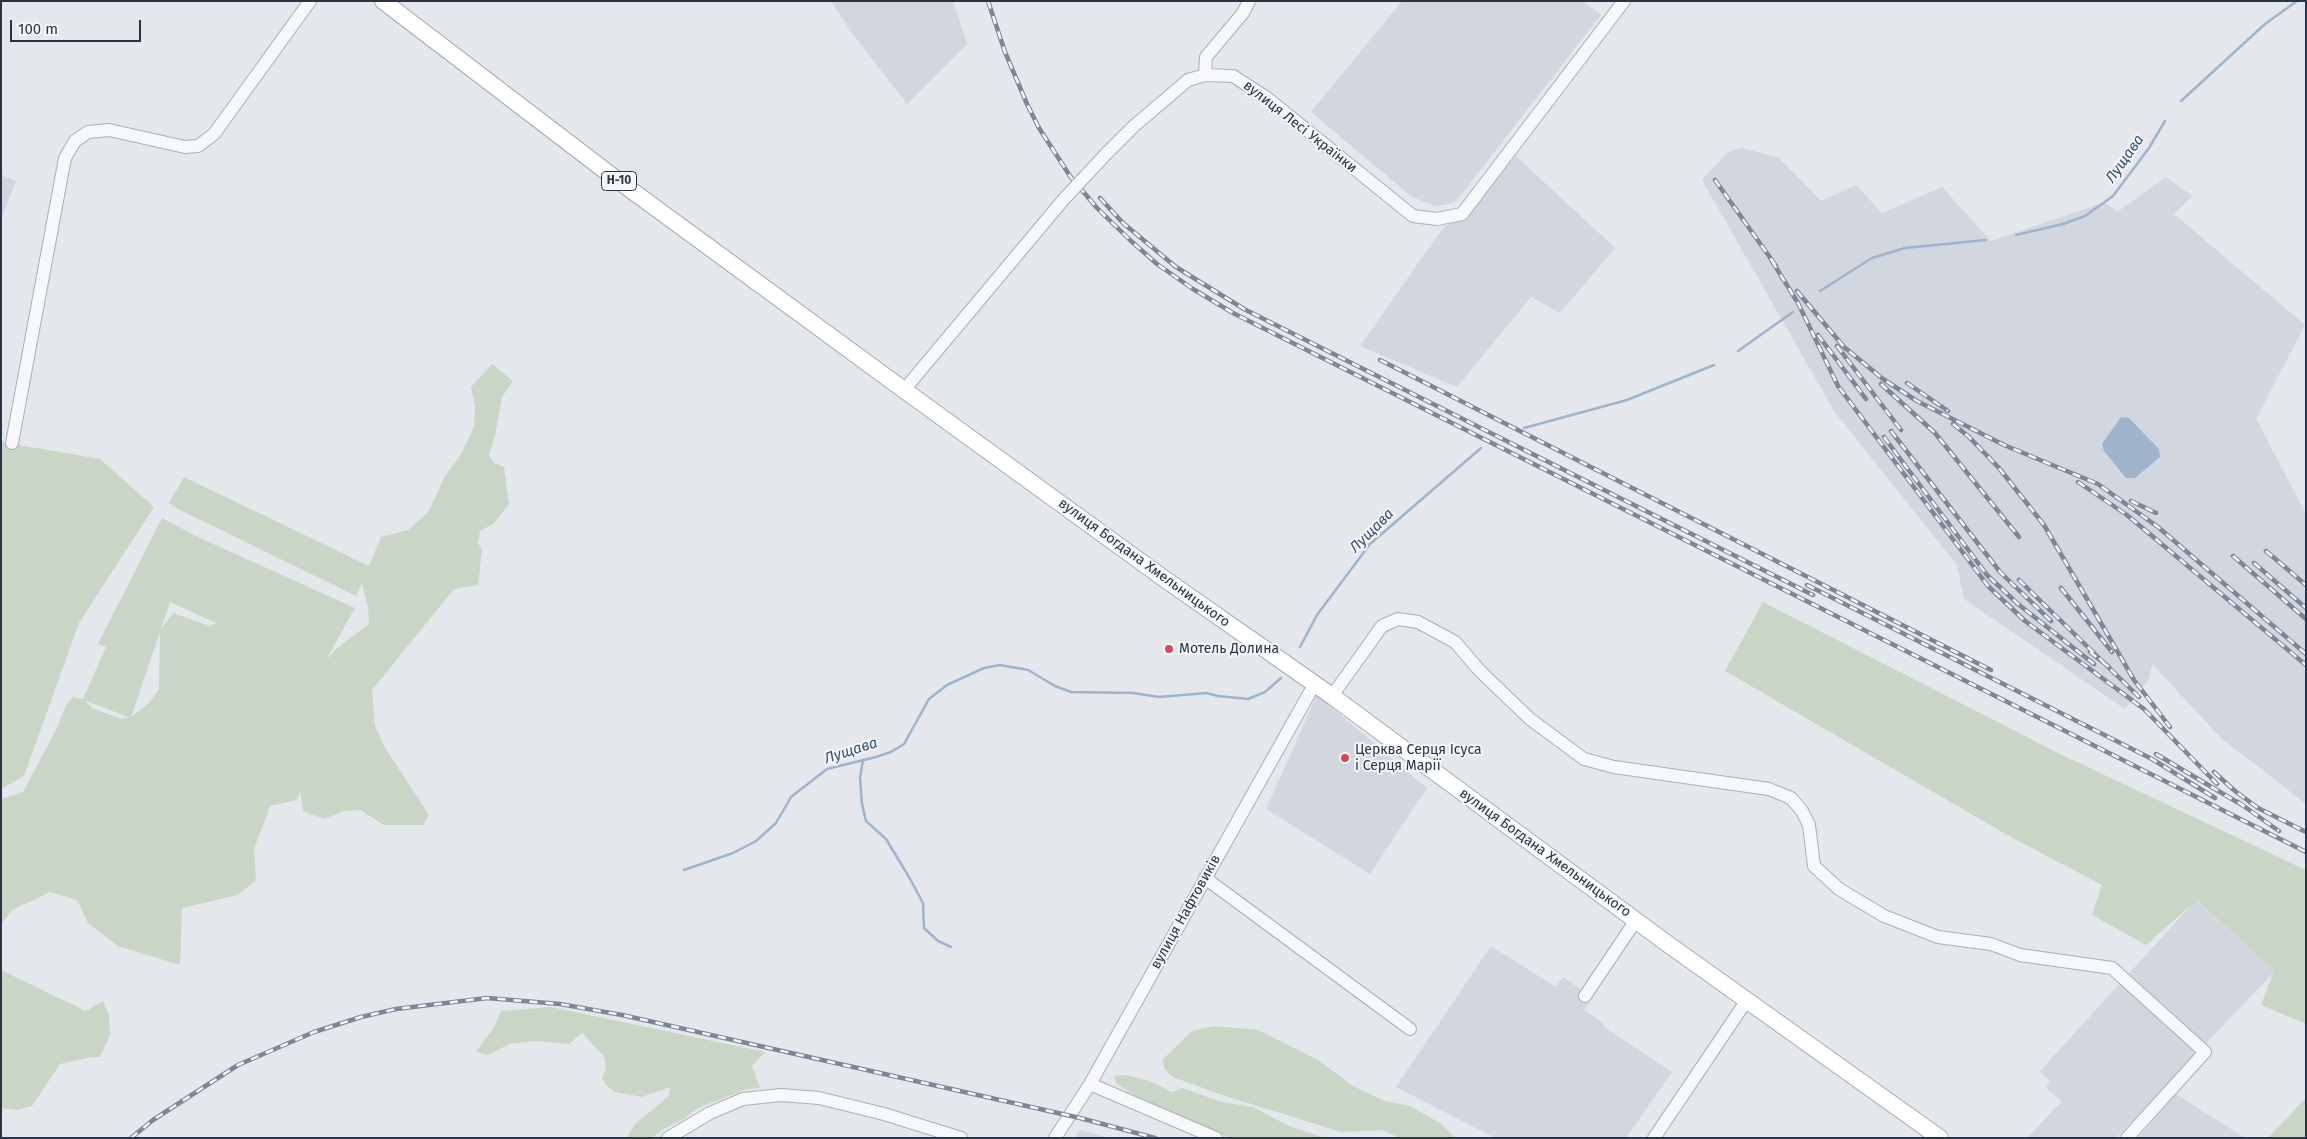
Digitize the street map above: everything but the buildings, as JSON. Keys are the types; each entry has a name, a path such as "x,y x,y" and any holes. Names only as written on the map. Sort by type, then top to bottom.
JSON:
{"main road":[{"name":"вулиця Богдана Хмельницького","path":"383,1 616,179 904,390 1314,685 1332,696 1636,920 1940,1138"}],"street":[{"path":"12,443 65,158 74,141 88,132 109,130 185,147 198,146 214,134 310,1"},
{"path":"1205,75 1206,57 1243,13 1249,1"},
{"name":"вулиця Лесі Українки","path":"904,390 1064,199 1134,126 1188,80 1205,75 1233,76 1267,98 1413,216 1437,219 1462,214 1624,1"},
{"path":"1332,696 1382,626 1398,619 1418,622 1455,642 1480,671 1530,719 1584,759 1614,767 1769,788 1791,798 1802,811 1809,825 1814,866 1839,889 1876,912 1938,937 1990,944 2020,955 2112,968 2205,1052 2126,1138"},
{"name":"вулиця Нафтовиків","path":"1055,1138 1090,1084 1314,685"},
{"path":"1205,878 1410,1029"},
{"path":"1585,996 1636,920"},
{"path":"1654,1138 1747,1000"},
{"path":"1090,1084 1216,1138"},
{"path":"668,1138 710,1113 743,1100 780,1094 819,1098 884,1114 961,1138"}],"shaded area":[{"path":"831,1 953,1 967,44 907,104 852,33"},
{"path":"1402,1 1583,1 1601,15 1455,202 1444,205 1435,206 1412,197 1311,112"},
{"path":"1742,148 1779,158 1821,201 1856,185 1882,213 1942,187 1991,241 2105,202 2117,212 2166,177 2192,196 2174,214 2305,325 2256,419 2306,514 2306,804 2221,738 2152,664 2149,679 2125,709 1964,599 1957,565 1834,411 1702,180 1728,152"},
{"path":"1516,156 1615,248 1560,313 1531,297 1457,387 1360,346 1440,232"},
{"path":"1,175 16,181 1,219"},
{"path":"1317,695 1427,788 1370,874 1266,809"},
{"path":"2196,900 2275,971 2116,1138 2027,1138 2062,1101 2046,1088 2050,1082 2040,1071"},
{"path":"1491,946 1556,987 1563,977 1592,997 1584,1010 1603,1023 1604,1027 1672,1072 1626,1138 1495,1138 1396,1087"},
{"path":"2176,1094 2245,1138 2138,1138"},
{"path":"1080,1130 1110,1138 1075,1138"}],"green space":[{"path":"492,364 513,381 502,397 495,436 489,455 494,463 504,467 509,504 493,524 480,531 478,543 482,550 478,585 454,589 372,690 375,726 384,746 429,815 423,825 384,825 360,810 344,811 324,819 303,811 300,791 297,800 270,806 254,849 256,880 238,895 182,908 180,965 118,946 88,923 77,900 50,892 12,910 1,925 1,799 23,792 56,730 66,705 73,697 83,699 106,647 98,644 162,518 200,538 355,608 326,660 336,649 369,624 368,608 362,583 356,596 169,503 184,477 369,566 381,537 408,530 429,511 445,476 460,456 474,427 475,406 471,387","holes":["170,602 216,623 210,626 173,613 161,629","160,632 159,689 149,703 131,717","84,700 129,718 119,718 92,708"]},
{"path":"1,442 100,459 154,507 79,623 24,776 1,789"},
{"path":"1763,602 2062,755 2306,870 2306,1024 2261,1005 2274,971 2197,900 2146,945 2092,915 2102,885 2009,836 1725,671"},
{"path":"1,970 86,1011 103,1001 109,1015 110,1035 100,1057 60,1064 32,1106 16,1110 1,1108"},
{"path":"551,1007 765,1052 752,1066 760,1088 747,1089 698,1108 652,1138 627,1138 634,1125 669,1096 670,1087 642,1097 615,1092 607,1086 602,1078 606,1069 604,1056 582,1033 569,1044 536,1041 509,1044 489,1055 476,1052 494,1027 501,1011"},
{"path":"1214,1026 1258,1030 1318,1060 1353,1086 1385,1101 1410,1106 1440,1123 1456,1138 1400,1138 1382,1130 1341,1132 1219,1094 1173,1077 1165,1070 1162,1060 1192,1031"},
{"path":"1124,1075 1147,1080 1172,1092 1182,1088 1222,1102 1253,1107 1289,1126 1325,1138 1229,1138 1134,1095 1116,1083 1114,1076"},
{"path":"2306,1098 2306,1138 2268,1138"}],"water":[{"path":"2121,417 2129,418 2159,449 2160,457 2135,478 2126,478 2104,451 2102,444"}],"waterway":[{"name":"Лущава","path":"2181,101 2265,24 2297,1"},
{"name":"Лущава","path":"2016,235 2063,224 2085,216 2113,196 2149,148 2165,121"},
{"name":"Лущава","path":"1820,291 1872,258 1905,248 1986,240"},
{"name":"Лущава","path":"1738,351 1793,312"},
{"name":"Лущава","path":"1524,428 1627,400 1714,365"},
{"name":"Лущава","path":"1300,647 1317,615 1370,544 1481,448"},
{"name":"Лущава","path":"684,870 733,853 756,841 776,823 791,797 827,769 876,757 891,752 904,744 929,699 947,685 984,668 1000,665 1028,670 1055,686 1071,692 1133,693 1159,697 1206,693 1248,699 1265,692 1281,678"},
{"path":"863,760 860,778 862,804 866,821 886,839 909,877 923,903 924,928 938,941 951,947"}],"railway":[{"path":"988,1 1005,52 1027,104 1039,128 1070,176 1097,208 1130,240 1157,264 1193,289 1233,313 2306,852"},
{"path":"1715,180 1776,266"},
{"path":"1100,198 1123,223 1176,267 1244,309 1813,595"},
{"path":"1772,261 1798,303 1838,386 1988,586 2025,621 2144,709 2217,784"},
{"path":"1797,291 1844,347 1883,379 1917,401 2004,445 2098,484 2158,527 2306,654"},
{"path":"1818,335 1866,399"},
{"path":"1837,346 1901,430"},
{"path":"1380,360 1991,670"},
{"path":"1907,383 1948,411"},
{"path":"1881,384 1935,433 2019,537"},
{"path":"1953,424 1968,436 1999,468 2044,525 2134,680 2170,727"},
{"path":"1891,431 2000,572 2051,621"},
{"path":"1884,437 1987,575 2018,604 2094,664"},
{"path":"2078,482 2127,515 2306,665"},
{"path":"2131,501 2156,513"},
{"path":"2266,551 2306,585"},
{"path":"2233,556 2306,619"},
{"path":"2254,563 2306,608"},
{"path":"2019,580 2139,697"},
{"path":"1807,585 2152,759 2215,798"},
{"path":"2061,588 2112,652"},
{"path":"2090,652 2109,667"},
{"path":"2156,754 2242,805"},
{"path":"2214,772 2258,808 2306,832"},
{"path":"2238,802 2279,831"},
{"path":"131,1138 153,1120 238,1065 314,1032 361,1017 396,1009 487,998 560,1004 622,1015 1080,1118 1155,1138"}],"place":[{"name":"Мотель Долина","path":"1169,649"},
{"name":"Церква Серця Ісуса і Серця Марії","path":"1345,758"}]}
